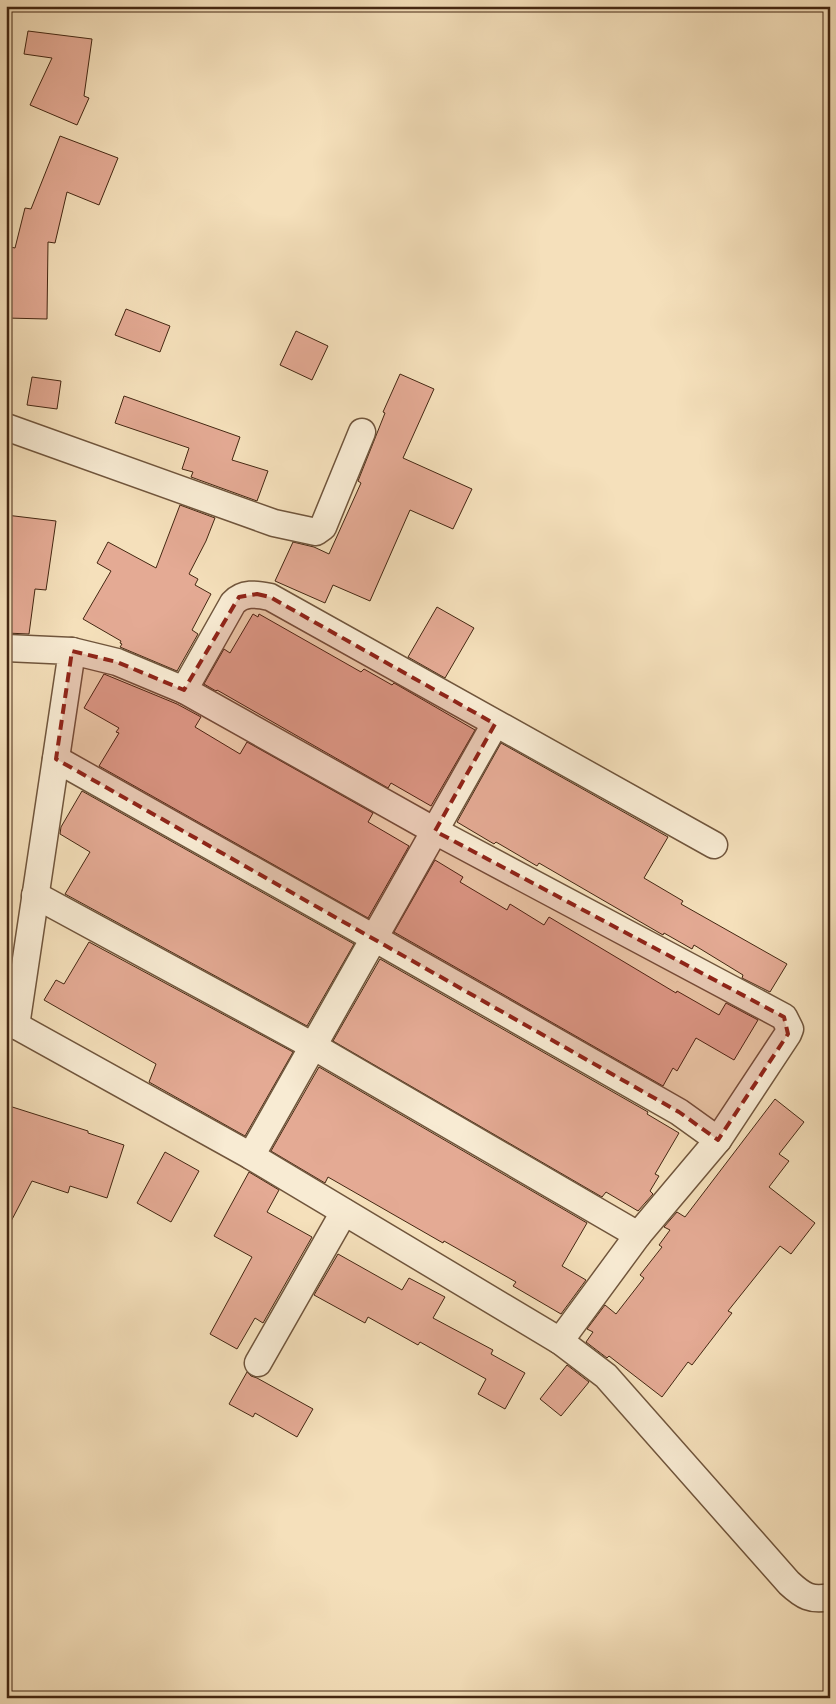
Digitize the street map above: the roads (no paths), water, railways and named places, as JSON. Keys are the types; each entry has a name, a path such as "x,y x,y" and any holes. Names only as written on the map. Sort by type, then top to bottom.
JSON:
{"street":[{"path":"6,427 274,523 316,532 323,527 362,432"},
{"path":"184,690 238,597 257,594 270,597 714,845"},
{"path":"6,648 72,651 117,662 184,690 435,831 784,1017 790,1029 788,1034 718,1140 638,1235 560,1341"},
{"path":"72,651 35,895 11,1023 251,1156 560,1341 606,1376 789,1583 801,1594 812,1598 830,1597"},
{"path":"251,1156 495,724"},
{"path":"56,759 678,1112 718,1140"},
{"path":"35,895 313,1046 638,1235"},
{"path":"258,1363 344,1212"}]}
